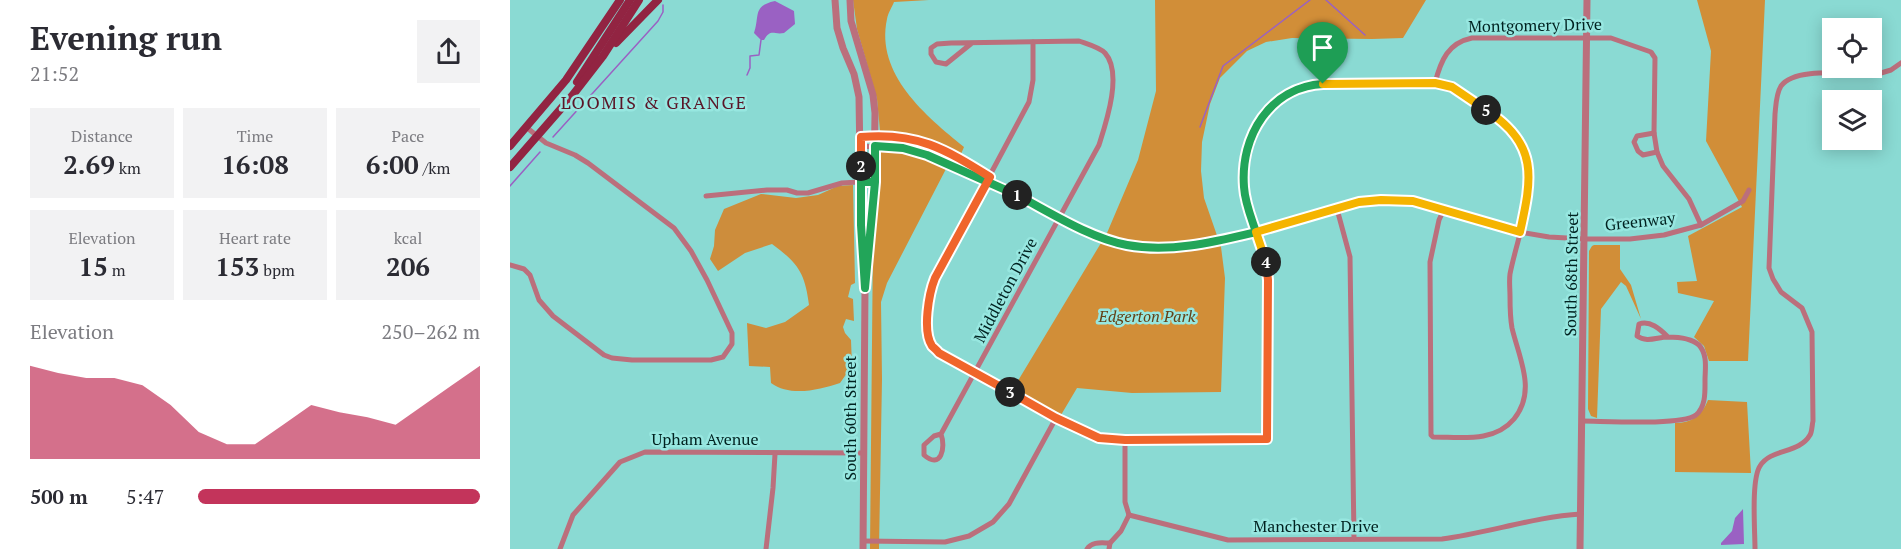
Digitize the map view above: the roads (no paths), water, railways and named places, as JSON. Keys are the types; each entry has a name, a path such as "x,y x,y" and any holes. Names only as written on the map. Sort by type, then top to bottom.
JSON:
{"main road":[{"path":"608,19 609,0"},
{"path":"510,146 566,80 620,0"},
{"path":"565,104 630,0"},
{"path":"510,167 603,56 639,0"},
{"path":"603,56 658,0"}],"street":[{"name":"South 60th Street","path":"835,0 837,28 854,74 859,98 861,225 865,288 863,545"},
{"name":"South 60th Street","path":"850,0 855,39 873,95 876,113 875,182 865,288"},
{"name":"South 68th Street","path":"1580,549 1587,0"},
{"name":"Montgomery Drive","path":"1435,83 1450,47 1462,40 1472,38 1611,38 1652,52 1655,58 1654,133 1657,152 1663,166 1689,199 1701,225"},
{"name":"Middleton Drive","path":"941,434 1099,145 1108,116 1112,83 1111,67 1105,53 1079,41 1033,42"},
{"path":"972,43 946,64 936,62 931,54 931,48 937,44 972,43 1033,42 1033,80 1029,102 935,278 930,293 928,332 931,345 939,353 1056,418 1099,438 1125,440 1267,439 1268,280 1266,262 1246,201 1244,166 1254,132 1272,106 1283,96 1310,85 1435,83 1452,87 1502,120 1514,133 1524,150 1529,170 1528,194 1510,276 1510,310 1512,327 1525,375 1526,391 1516,417 1505,428 1480,437 1433,437 1431,435 1430,262 1439,220 1444,209"},
{"path":"1755,549 1756,476 1761,464 1772,455 1797,447 1810,435 1813,421 1812,332 1802,308 1781,291 1769,268 1775,114 1780,87 1790,78 1803,73 1881,73 1901,63"},
{"path":"510,265 524,269 530,275 540,300 553,315 608,356 632,360 711,360 723,357 732,344 729,327 707,280 691,251 674,228 588,163 546,143 526,127"},
{"path":"1654,133 1637,136 1634,142 1638,151 1643,155 1657,152"},
{"name":"Greenway","path":"861,137 903,137 932,144 953,154 989,179 1090,233 1127,245 1171,248 1214,242 1359,202 1381,200 1413,201 1520,232 1549,237 1630,239 1664,235 1701,225 1743,201 1749,190"},
{"name":"Greenway","path":"861,146 916,151 989,179"},
{"path":"706,196 767,190 808,193 842,183 875,182"},
{"path":"1337,209 1350,257 1354,539"},
{"path":"1582,421 1679,421 1695,416 1705,398 1704,354 1698,344 1690,340 1668,337 1643,340 1637,336 1637,328 1639,324 1648,323 1662,330 1668,337"},
{"path":"863,545 945,542 969,536 993,522 1009,504 1056,418"},
{"path":"941,434 943,453 939,458 929,459 924,455 924,445 934,436 941,434"},
{"path":"1087,549 1095,543 1110,546 1129,515 1125,502 1125,440"},
{"name":"Upham Avenue","path":"560,549 573,515 620,462 645,452 863,453"},
{"path":"765,549 775,454"},
{"name":"Manchester Drive","path":"1129,515 1228,540 1442,539 1553,516 1581,514"}],"waterway":[{"path":"1200,127 1223,66 1310,0"},
{"path":"1326,0 1365,35"},
{"path":"553,137 658,21 663,12 663,5"},
{"path":"747,75 750,68 750,56 759,55 761,40"},
{"path":"510,186 540,152"}],"district":[{"name":"LOOMIS & GRANGE","path":"654,102"}],"park label":[{"name":"Edgerton Park","path":"1147,316"}]}
